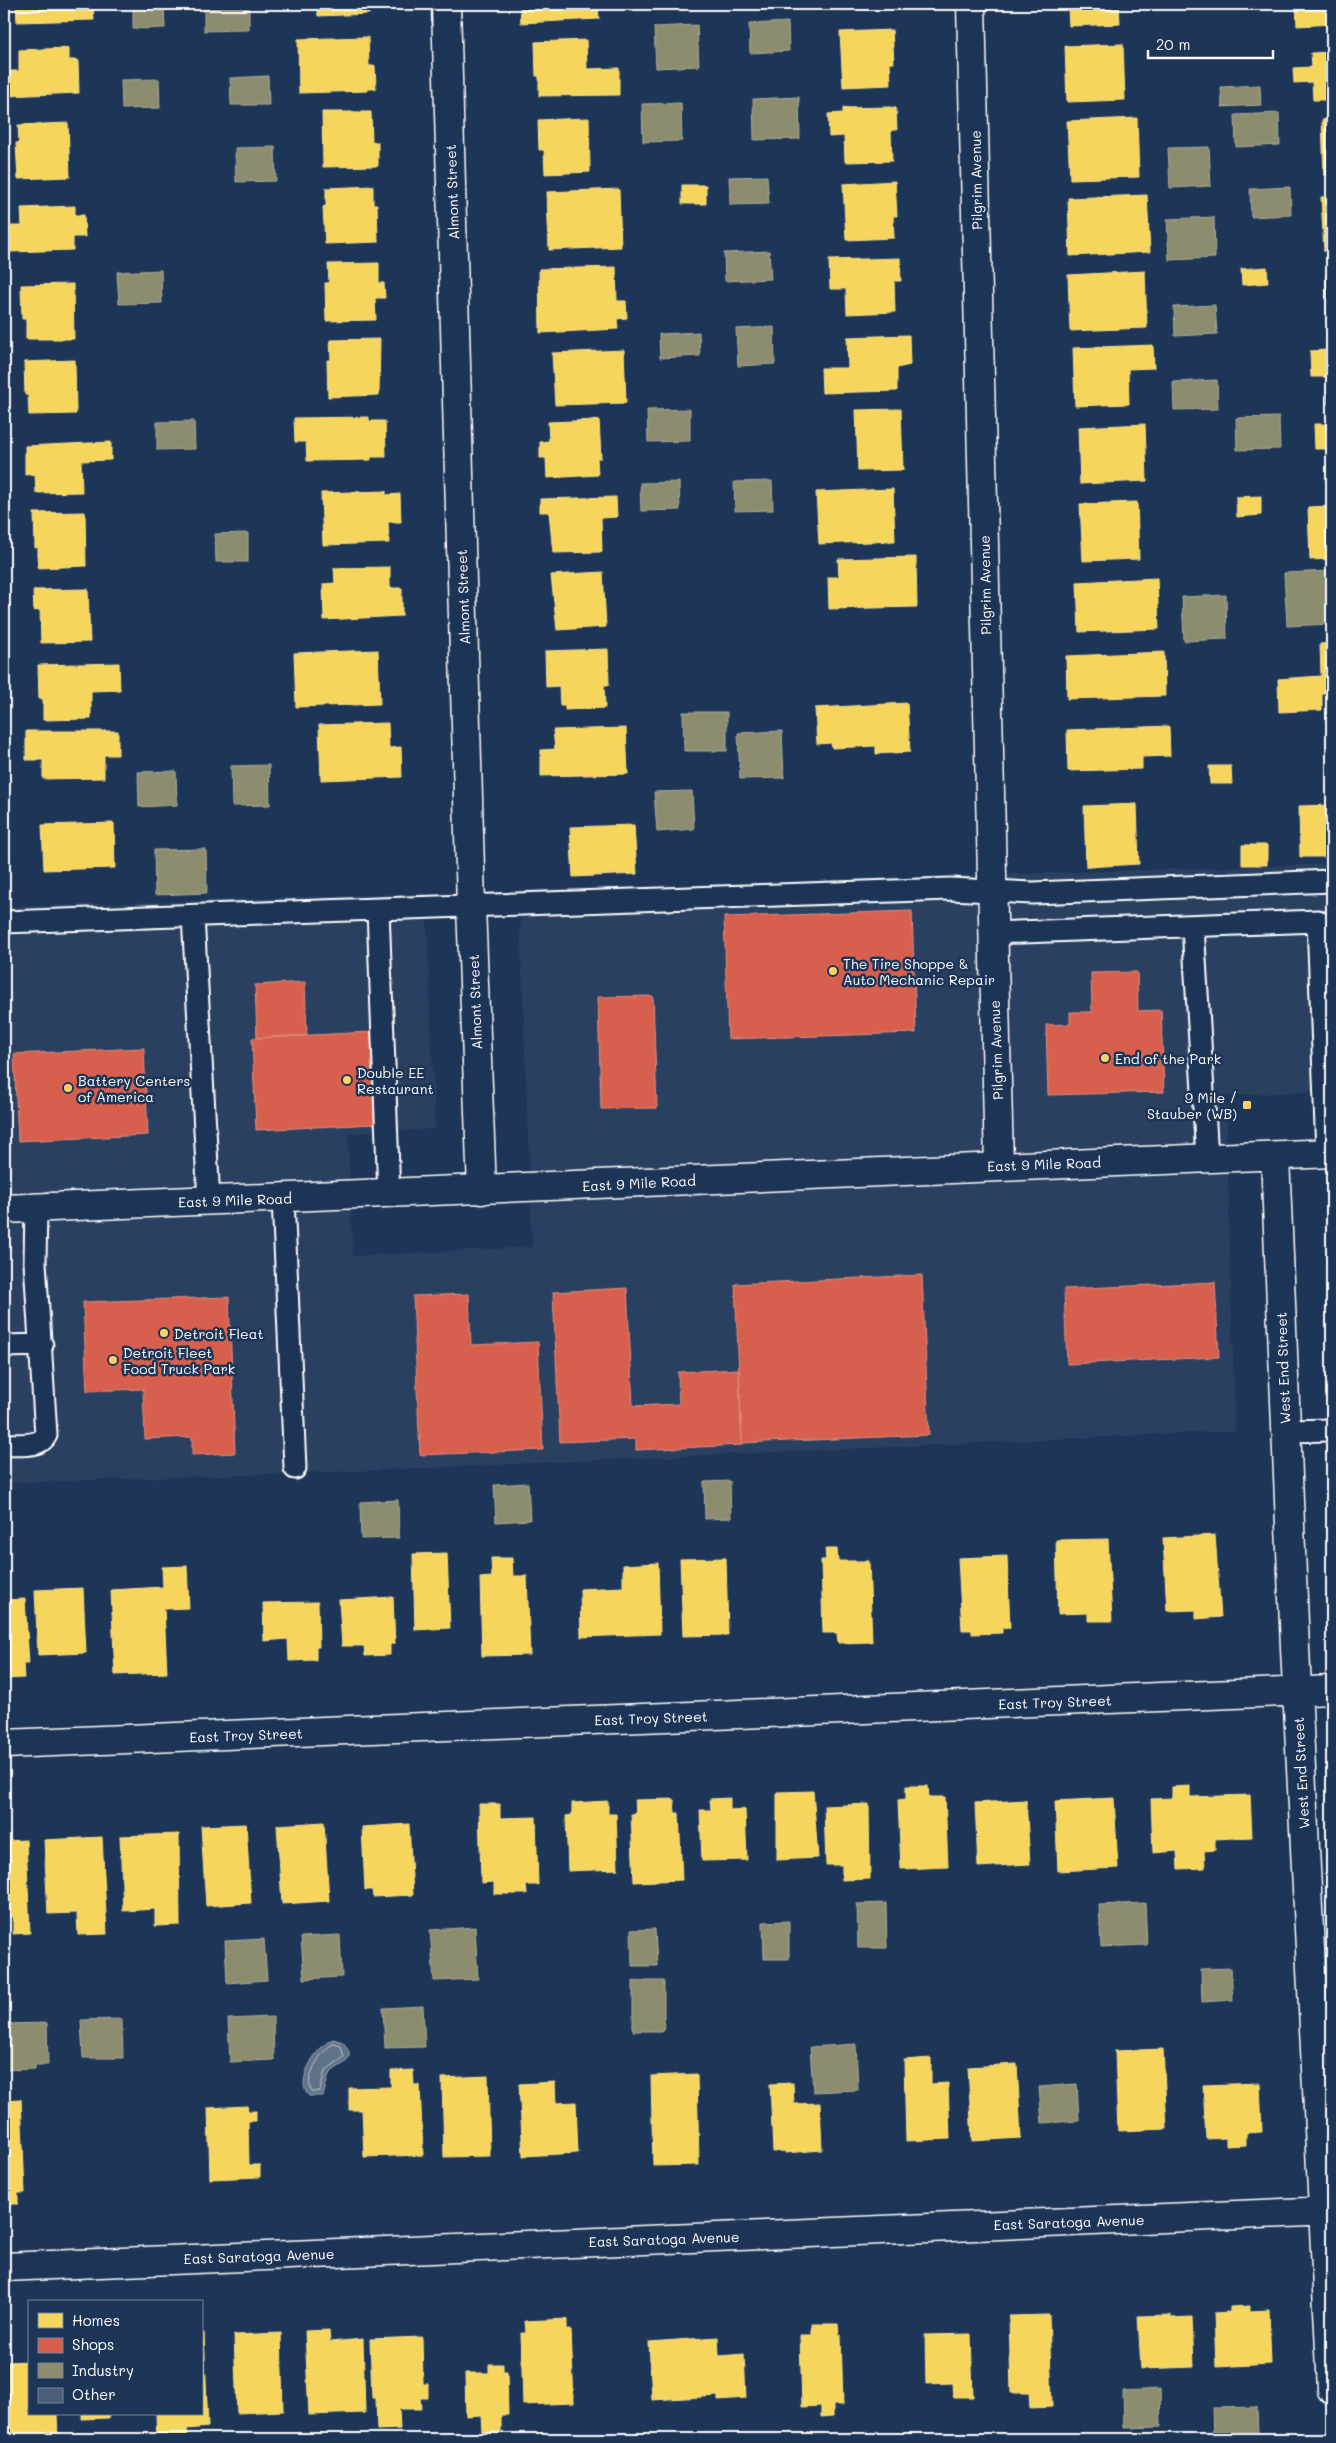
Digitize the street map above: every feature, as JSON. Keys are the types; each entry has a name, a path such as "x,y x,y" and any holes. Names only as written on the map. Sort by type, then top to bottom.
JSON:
{"street":[{"name":"Almont Street","path":"446,4 482,1190"},
{"name":"Pilgrim Avenue","path":"971,4 1000,1166"},
{"name":"East 9 Mile Road","path":"4,1209 1329,1153"},
{"name":"West End Street","path":"1275,1156 1297,1692 1328,2211 1332,2390"},
{"name":"East Troy Street","path":"4,1744 1332,1690"},
{"name":"East Saratoga Avenue","path":"4,2266 1328,2211"}],"lane":[{"path":"4,922 950,889 1033,893 1332,881"},
{"path":"378,910 389,1194"},
{"path":"193,916 209,1201"},
{"path":"993,933 1318,921 1329,1153"},
{"path":"1193,926 1207,1158"},
{"path":"283,1198 295,1468"},
{"path":"4,1445 38,1443 43,1440 46,1434 42,1344 35,1262 36,1208"},
{"path":"4,1346 42,1344"},
{"path":"1286,1431 1332,1430"}],"shaded area":[{"path":"1332,864 1332,1090 1226,1096 1235,1431 362,1471 4,1483 4,1223 8,1147 4,1029 4,907 426,893 435,1129 348,1133 353,1256 532,1247 519,890"}],"water":[{"path":"333,2039 343,2042 349,2058 329,2074 323,2096 309,2096 305,2090 304,2082 309,2064 320,2049"}],"building: Homes":[{"path":"16,4 93,4 94,20 17,22"},
{"path":"317,4 369,4 369,14 318,16"},
{"path":"520,4 598,4 599,19 521,23"},
{"path":"840,4 889,4 889,8 841,10"},
{"path":"1056,4 1119,4 1120,24 1069,26 1068,8 1056,8"},
{"path":"1296,4 1332,4 1332,24 1297,26"},
{"path":"892,30 894,63 890,63 891,85 843,87 840,32"},
{"path":"368,37 369,66 375,66 376,89 367,89 367,91 299,93 298,39"},
{"path":"586,40 587,69 619,68 619,95 539,96 539,76 536,76 535,42"},
{"path":"1123,44 1125,100 1067,102 1065,46"},
{"path":"69,48 69,60 78,60 79,93 6,96 5,71 19,71 19,50"},
{"path":"1332,52 1332,100 1313,100 1312,82 1294,83 1293,68 1312,67 1311,53"},
{"path":"843,108 896,108 897,130 891,130 892,161 845,162 844,136 829,137 828,114 843,113"},
{"path":"322,112 371,112 372,142 378,142 378,166 323,167"},
{"path":"589,118 590,172 545,174 544,150 539,150 538,120"},
{"path":"1137,118 1139,177 1070,179 1067,121"},
{"path":"1332,119 1332,175 1324,175 1322,120"},
{"path":"68,123 70,177 18,179 16,143 19,143 18,125"},
{"path":"895,181 897,216 893,216 894,238 846,240 843,184"},
{"path":"682,185 706,185 706,204 682,204"},
{"path":"373,186 373,204 377,204 378,242 325,244 323,207 326,206 326,188"},
{"path":"619,189 621,247 549,250 547,192"},
{"path":"1147,195 1150,252 1070,256 1068,198"},
{"path":"1332,196 1332,252 1324,252 1321,197"},
{"path":"75,206 75,215 84,215 85,237 73,237 73,250 10,252 9,226 22,226 21,208"},
{"path":"900,258 901,281 894,281 895,312 847,314 846,289 830,289 829,260"},
{"path":"379,263 379,283 384,283 385,298 375,298 376,320 326,321 325,283 329,283 328,264"},
{"path":"616,267 617,301 626,301 627,318 617,319 618,329 540,333 539,269"},
{"path":"1267,267 1268,283 1242,285 1241,269"},
{"path":"1145,271 1147,328 1070,331 1068,275"},
{"path":"1332,273 1332,327 1328,328 1326,274"},
{"path":"73,284 74,339 26,339 26,319 22,319 21,285"},
{"path":"909,335 910,365 897,368 897,391 822,393 821,368 848,368 847,337"},
{"path":"380,339 379,395 328,397 327,360 331,360 330,340"},
{"path":"1153,345 1154,368 1128,369 1129,404 1075,406 1073,348"},
{"path":"624,350 626,403 555,405 552,353"},
{"path":"1332,350 1332,404 1328,404 1327,377 1311,377 1310,351"},
{"path":"75,360 76,414 29,415 28,395 25,395 24,362"},
{"path":"901,409 903,470 858,471 856,410"},
{"path":"369,417 369,421 385,421 386,457 371,457 371,460 307,461 306,442 295,442 294,418"},
{"path":"599,420 601,458 597,458 598,475 547,478 546,458 540,458 540,442 549,441 548,422"},
{"path":"1145,424 1147,481 1080,484 1078,427"},
{"path":"1314,424 1332,424 1332,449 1315,449"},
{"path":"111,442 111,460 81,461 82,492 36,493 35,474 25,475 25,446"},
{"path":"893,489 895,541 819,544 816,492"},
{"path":"386,491 386,495 400,494 401,522 388,522 389,543 323,545 321,493"},
{"path":"1261,496 1261,515 1237,517 1236,497"},
{"path":"616,497 617,517 601,518 602,552 553,553 549,512 540,512 540,499"},
{"path":"1137,502 1139,559 1083,561 1080,504"},
{"path":"1332,506 1332,559 1310,560 1308,507"},
{"path":"85,512 86,566 38,568 38,547 35,548 34,513"},
{"path":"916,557 917,607 829,609 828,577 839,577 838,559"},
{"path":"390,567 390,588 402,588 402,616 324,620 323,584 335,583 334,568"},
{"path":"603,572 606,627 557,630 551,575"},
{"path":"1157,578 1159,629 1079,632 1077,582"},
{"path":"88,589 90,642 41,643 40,610 34,611 33,590"},
{"path":"1332,643 1332,693 1322,693 1322,710 1279,712 1278,679 1321,676 1320,644"},
{"path":"608,649 609,685 604,685 605,708 565,710 565,706 560,706 559,686 546,687 545,651"},
{"path":"378,650 380,704 296,707 294,653"},
{"path":"1164,652 1165,696 1067,699 1066,656"},
{"path":"119,663 120,690 91,691 91,719 43,720 43,699 39,699 38,665"},
{"path":"907,703 910,752 876,754 876,746 832,748 831,743 817,744 815,708"},
{"path":"388,723 389,748 401,747 402,777 321,780 319,725"},
{"path":"1169,726 1170,756 1142,757 1142,769 1068,771 1067,730"},
{"path":"626,728 628,774 541,776 541,750 555,749 553,730"},
{"path":"26,731 118,731 118,755 104,755 104,778 43,779 43,760 26,760"},
{"path":"1209,766 1231,766 1232,784 1210,784"},
{"path":"1137,804 1139,864 1086,867 1084,806"},
{"path":"1332,805 1332,857 1300,857 1299,806"},
{"path":"114,823 115,868 44,870 42,825"},
{"path":"634,825 637,874 573,877 570,827"},
{"path":"1242,845 1267,845 1267,865 1242,865"},
{"path":"1215,1535 1221,1617 1196,1619 1196,1610 1167,1611 1163,1538"},
{"path":"1108,1539 1112,1621 1088,1621 1088,1613 1058,1614 1056,1540"},
{"path":"825,1549 837,1549 838,1561 869,1561 872,1642 838,1643 837,1633 823,1633 821,1560 826,1560"},
{"path":"447,1553 450,1628 415,1630 413,1554"},
{"path":"1007,1556 1010,1628 1002,1628 1002,1633 972,1634 972,1630 962,1630 958,1558"},
{"path":"491,1558 512,1558 513,1576 527,1576 530,1655 482,1656 480,1578 492,1577"},
{"path":"726,1558 728,1635 683,1636 680,1559"},
{"path":"658,1563 660,1634 581,1637 580,1589 623,1587 623,1565"},
{"path":"187,1566 189,1608 164,1609 167,1673 115,1675 111,1590 163,1587 162,1567"},
{"path":"83,1588 86,1653 38,1655 35,1590"},
{"path":"393,1597 395,1644 390,1644 390,1655 365,1656 364,1646 342,1646 339,1600"},
{"path":"25,1599 29,1664 23,1664 24,1678 4,1679 4,1600"},
{"path":"318,1602 319,1647 316,1647 316,1660 289,1661 288,1639 264,1641 263,1603"},
{"path":"906,1786 928,1786 929,1797 945,1797 948,1867 901,1869 898,1800 906,1799"},
{"path":"1190,1786 1190,1797 1250,1795 1252,1837 1215,1839 1215,1850 1204,1851 1205,1868 1178,1869 1177,1851 1153,1853 1151,1799 1172,1798 1172,1787"},
{"path":"813,1791 818,1858 777,1860 777,1792"},
{"path":"730,1798 730,1810 745,1809 747,1860 702,1861 700,1810 711,1810 710,1799"},
{"path":"1114,1798 1118,1868 1058,1871 1055,1801"},
{"path":"674,1799 675,1813 679,1813 682,1880 634,1882 631,1814 636,1814 635,1800"},
{"path":"1026,1800 1030,1864 978,1867 975,1803"},
{"path":"608,1801 608,1814 616,1814 618,1869 568,1871 566,1816 572,1815 572,1803"},
{"path":"479,1804 500,1804 500,1818 536,1817 538,1885 526,1885 527,1894 494,1894 494,1882 481,1883"},
{"path":"869,1804 870,1879 842,1880 842,1865 826,1865 824,1806"},
{"path":"324,1822 329,1901 282,1904 277,1825"},
{"path":"246,1824 251,1903 206,1906 201,1826"},
{"path":"409,1824 413,1895 373,1897 372,1890 365,1890 362,1827"},
{"path":"179,1834 180,1925 155,1926 155,1909 123,1911 120,1836"},
{"path":"102,1837 107,1934 78,1935 77,1913 48,1914 44,1840"},
{"path":"26,1840 30,1933 13,1934 13,1916 4,1916 4,1841"},
{"path":"1163,2049 1167,2129 1118,2131 1115,2051"},
{"path":"931,2058 931,2084 948,2083 950,2139 906,2141 904,2060"},
{"path":"1017,2064 1021,2138 972,2141 968,2067"},
{"path":"413,2070 414,2085 420,2085 423,2155 364,2157 362,2110 349,2110 349,2088 391,2087 391,2071"},
{"path":"697,2074 699,2165 653,2166 651,2076"},
{"path":"488,2076 490,2156 444,2157 442,2078"},
{"path":"555,2082 556,2103 576,2102 578,2153 523,2156 519,2084"},
{"path":"793,2083 794,2104 820,2103 822,2150 773,2152 770,2084"},
{"path":"1260,2083 1262,2132 1246,2133 1246,2145 1226,2146 1226,2138 1206,2139 1203,2085"},
{"path":"21,2099 25,2193 18,2193 18,2204 4,2204 4,2100"},
{"path":"247,2106 248,2111 256,2111 256,2121 248,2121 249,2165 260,2165 260,2177 210,2179 208,2108"},
{"path":"1250,2306 1250,2311 1269,2310 1271,2364 1216,2367 1214,2313 1230,2312 1230,2307"},
{"path":"1049,2315 1052,2407 1030,2408 1029,2393 1011,2393 1009,2316"},
{"path":"1171,2315 1171,2318 1192,2317 1194,2367 1141,2369 1138,2316"},
{"path":"567,2319 567,2330 571,2330 574,2403 523,2405 521,2333 526,2333 525,2321"},
{"path":"812,2324 838,2324 839,2335 841,2335 843,2405 833,2405 833,2416 821,2417 821,2406 802,2407 800,2335 812,2335"},
{"path":"329,2330 330,2342 363,2339 365,2413 309,2415 305,2331"},
{"path":"202,2333 204,2333 208,2427 187,2429 188,2439 157,2439 156,2416 202,2416"},
{"path":"281,2333 283,2411 237,2413 234,2335"},
{"path":"971,2334 973,2397 953,2397 952,2383 926,2384 925,2335"},
{"path":"422,2337 423,2384 428,2384 428,2398 420,2398 421,2409 399,2409 400,2429 377,2430 376,2398 372,2398 370,2339"},
{"path":"718,2337 719,2356 744,2354 746,2398 718,2400 718,2396 652,2400 649,2342"},
{"path":"28,2361 28,2416 57,2416 58,2439 10,2439 7,2362"},
{"path":"489,2364 503,2364 503,2372 507,2372 508,2415 501,2415 501,2433 482,2433 481,2415 466,2416 465,2373 489,2373"},
{"path":"82,2416 109,2416 109,2418 82,2419"}],"building: Shops":[{"path":"912,911 916,1033 728,1039 724,917"},
{"name":"End of the Park","path":"1137,972 1138,1011 1161,1010 1164,1092 1048,1095 1046,1025 1070,1024 1070,1012 1092,1012 1091,973"},
{"path":"305,982 307,1036 257,1038 255,985"},
{"path":"653,996 657,1108 601,1109 598,997"},
{"path":"371,1032 375,1124 256,1130 252,1038"},
{"path":"144,1048 148,1135 18,1141 14,1054"},
{"path":"922,1275 929,1435 742,1443 735,1284"},
{"path":"1215,1282 1219,1357 1067,1364 1064,1289"},
{"path":"627,1288 633,1406 679,1404 678,1372 739,1369 742,1445 636,1450 636,1439 560,1442 553,1292"},
{"path":"469,1294 471,1345 538,1342 543,1450 420,1455 413,1296"},
{"path":"229,1297 235,1453 192,1455 192,1437 145,1439 143,1389 87,1391 83,1302"}],"building: Industry":[{"path":"204,4 249,4 249,30 204,31"},
{"path":"164,6 165,28 133,29 133,7"},
{"path":"788,22 789,51 750,53 749,24"},
{"path":"697,25 699,66 656,68 654,27"},
{"path":"268,76 269,105 231,105 230,78"},
{"path":"159,79 160,108 122,109 121,80"},
{"path":"1260,85 1261,105 1222,107 1221,87"},
{"path":"799,97 800,139 754,140 753,99"},
{"path":"681,103 682,141 643,142 642,104"},
{"path":"1279,113 1280,145 1236,147 1235,115"},
{"path":"275,147 276,181 236,182 235,148"},
{"path":"1209,147 1211,186 1170,188 1168,148"},
{"path":"767,176 769,204 730,205 729,177"},
{"path":"1290,187 1291,215 1251,217 1250,189"},
{"path":"1214,217 1215,258 1169,260 1167,219"},
{"path":"769,251 771,279 725,281 724,253"},
{"path":"161,270 162,303 119,304 117,272"},
{"path":"1215,305 1217,334 1175,336 1174,307"},
{"path":"774,327 775,364 738,366 736,329"},
{"path":"699,332 700,356 660,358 659,334"},
{"path":"1217,380 1218,409 1174,410 1173,382"},
{"path":"690,409 690,441 648,442 647,410"},
{"path":"1279,417 1280,449 1237,450 1236,418"},
{"path":"194,421 195,449 157,450 157,422"},
{"path":"772,481 773,510 735,511 734,482"},
{"path":"679,482 680,510 641,511 640,483"},
{"path":"248,533 248,562 216,562 215,534"},
{"path":"1332,571 1332,624 1287,626 1284,573"},
{"path":"1226,595 1227,639 1184,641 1182,597"},
{"path":"683,712 727,712 727,751 684,751"},
{"path":"782,731 784,778 740,779 738,733"},
{"path":"269,765 270,805 232,806 231,766"},
{"path":"176,771 177,805 139,807 138,772"},
{"path":"692,791 694,829 657,832 654,792"},
{"path":"206,849 207,893 155,895 154,850"},
{"path":"730,1481 731,1518 705,1519 704,1482"},
{"path":"528,1483 530,1520 496,1522 494,1485"},
{"path":"398,1500 399,1538 361,1539 360,1502"},
{"path":"886,1903 887,1948 858,1948 857,1904"},
{"path":"1145,1903 1147,1945 1101,1947 1099,1905"},
{"path":"789,1921 789,1959 764,1959 763,1922"},
{"path":"475,1927 478,1979 434,1981 430,1930"},
{"path":"655,1929 657,1966 632,1966 631,1930"},
{"path":"340,1935 342,1977 304,1979 301,1937"},
{"path":"264,1939 267,1980 227,1983 225,1941"},
{"path":"1231,1968 1233,2000 1202,2002 1201,1969"},
{"path":"633,1981 664,1981 664,2031 633,2031"},
{"path":"423,2006 425,2047 385,2048 383,2008"},
{"path":"273,2017 274,2060 230,2062 228,2019"},
{"path":"122,2019 123,2058 83,2058 81,2020"},
{"path":"47,2023 48,2065 35,2065 35,2069 5,2070 4,2024"},
{"path":"856,2044 858,2090 813,2092 810,2047"},
{"path":"1077,2084 1079,2121 1042,2123 1039,2087"},
{"path":"1160,2389 1161,2427 1124,2428 1123,2391"},
{"path":"1257,2407 1258,2434 1213,2436 1212,2408"}],"building: Other":[{"path":"1332,1254 1332,1319 1330,1255"}],"place":[{"name":"The Tire Shoppe & Auto Mechanic Repair","path":"833,971"},
{"name":"End of the Park","path":"1105,1058"},
{"name":"Double EE Restaurant","path":"347,1080"},
{"name":"Battery Centers of America","path":"68,1088"},
{"name":"9 Mile / Stauber (WB)","path":"1247,1105"},
{"name":"Detroit Fleat","path":"164,1333"},
{"name":"Detroit Fleet Food Truck Park","path":"113,1360"}]}
